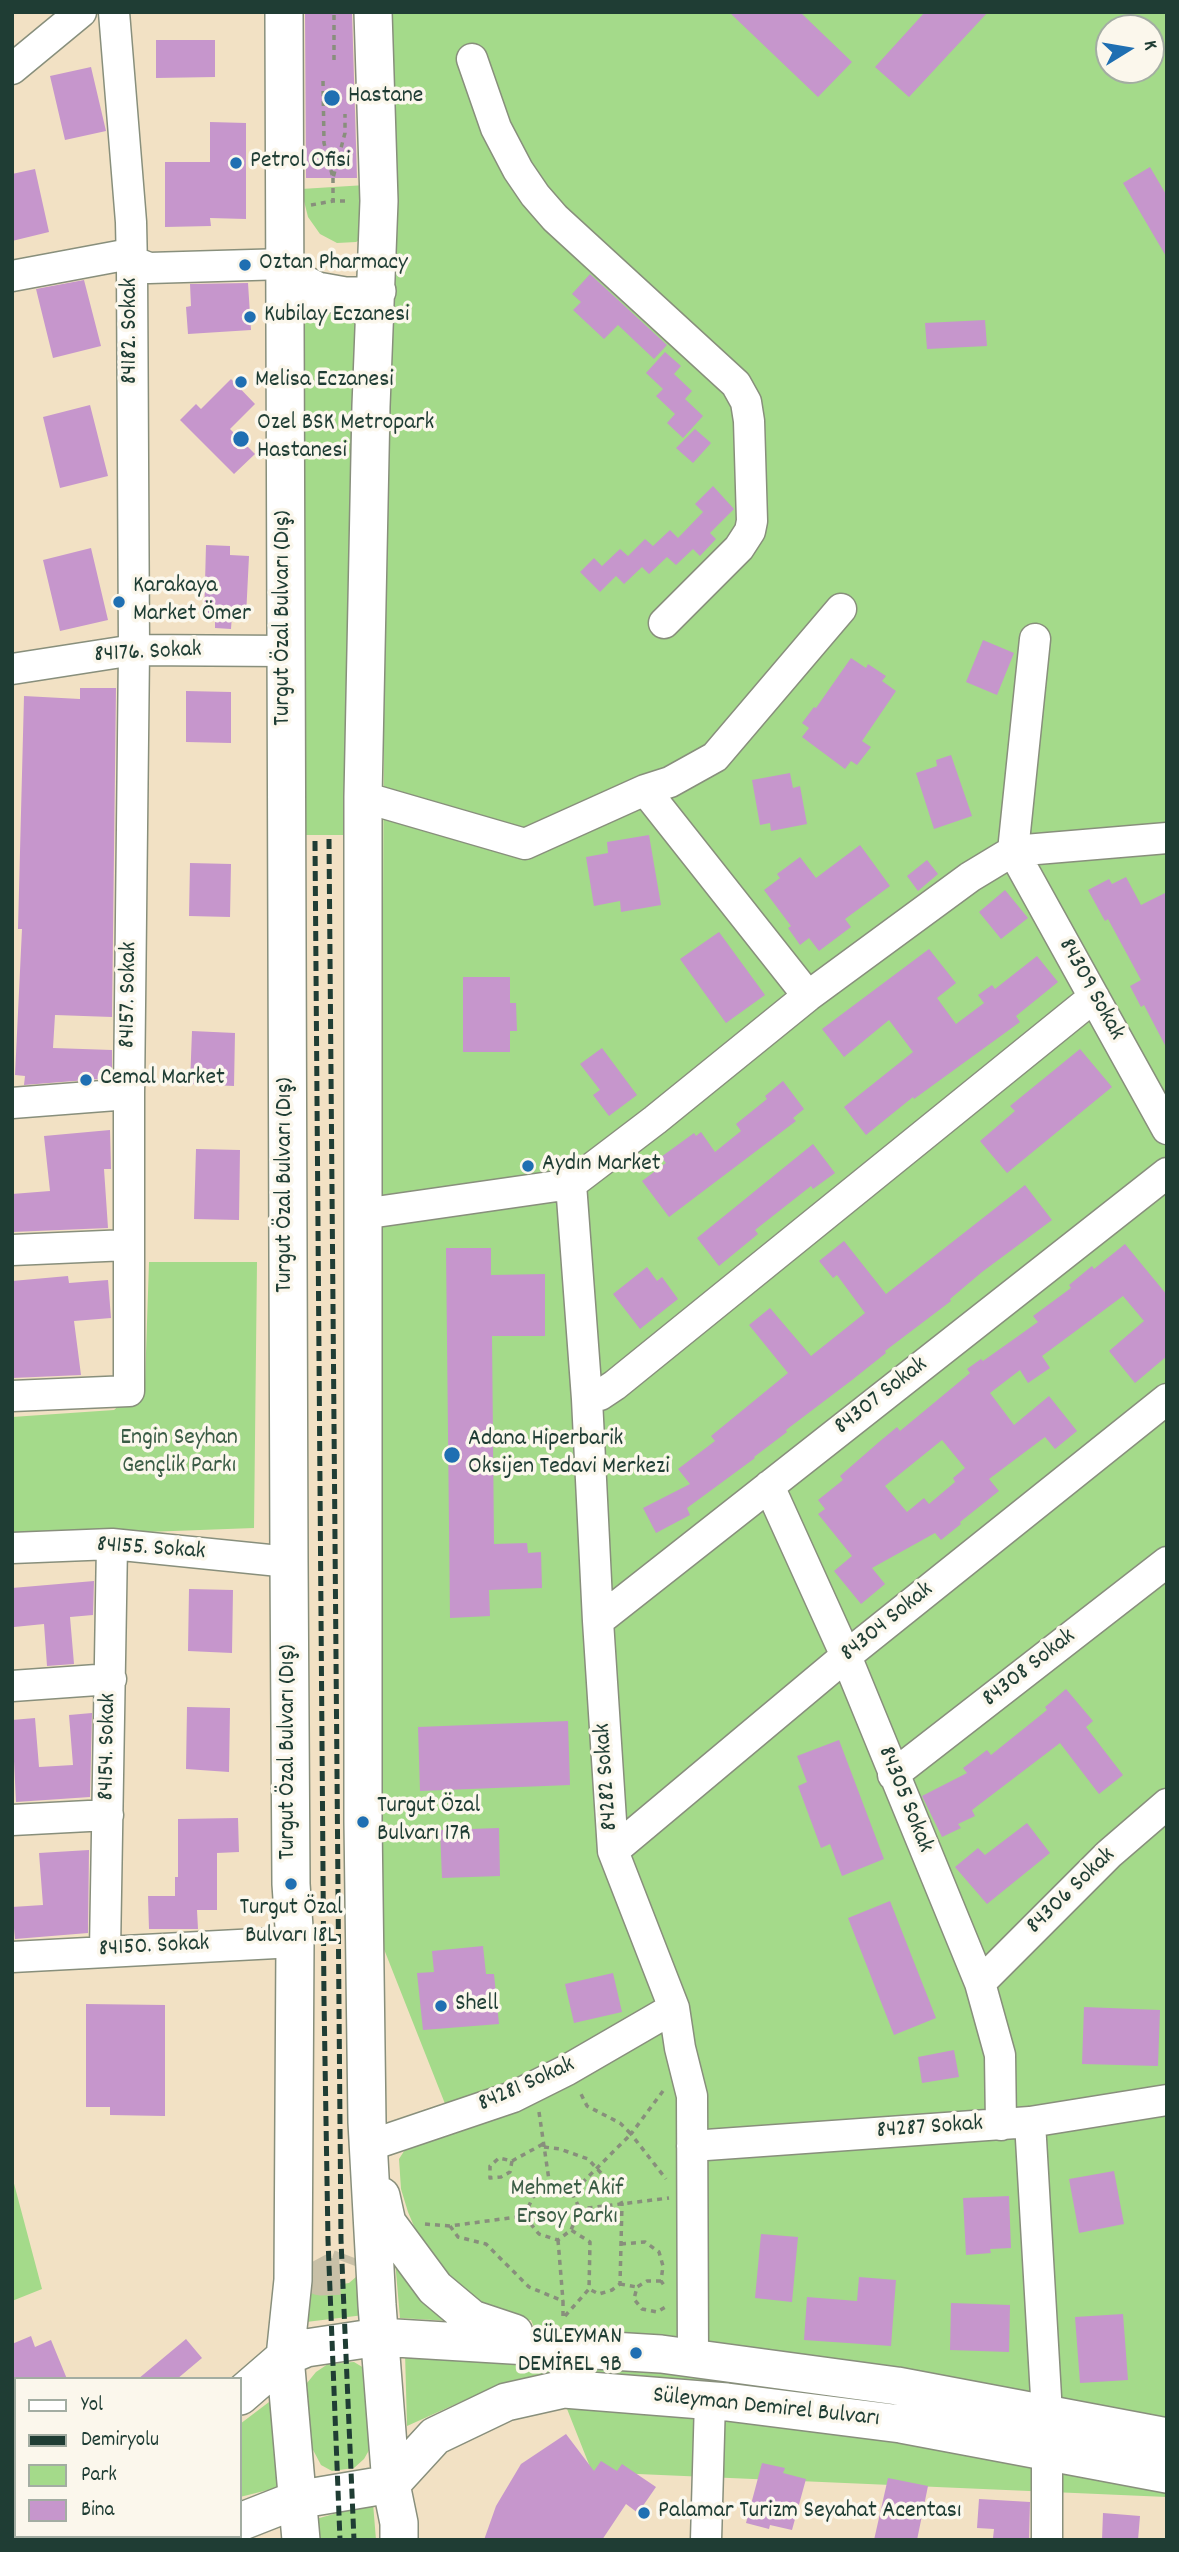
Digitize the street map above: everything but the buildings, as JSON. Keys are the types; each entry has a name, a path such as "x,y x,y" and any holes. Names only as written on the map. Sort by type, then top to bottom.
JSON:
{"main road":[{"name":"Turgut Özal Bulvarı (Dış)","path":"284,12 289,1562 291,1884 295,1942 293,2280 285,2357 301,2540"},
{"path":"373,12 379,201 371,406 363,797 363,1794 369,2134 379,2337 391,2484 399,2523 399,2540"},
{"path":"286,270 317,291 345,296 365,296 377,291"},
{"path":"294,2031 308,2091 312,2262"},
{"path":"352,2257 360,2137 369,2134"},
{"path":"369,2134 387,2223 435,2288 472,2319 562,2331"},
{"name":"Süleyman Demirel Bulvarı","path":"285,2357 306,2348 379,2337 562,2331 661,2354 897,2386 1167,2437"},
{"path":"242,2394 285,2357"},
{"name":"Süleyman Demirel Bulvarı","path":"391,2484 435,2436 506,2402 564,2389 710,2400 901,2424 1167,2474"},
{"path":"242,2521 296,2500 391,2484"}],"street":[{"path":"12,69 81,12"},
{"name":"84182. Sokak","path":"114,12 131,222 134,650"},
{"path":"472,59 502,139 518,170 536,195 555,218 736,384 746,402 749,421 750,531 739,548 664,623"},
{"path":"12,275 119,256 149,268 286,270"},
{"path":"363,797 525,844 645,790 670,782 715,757 841,609"},
{"path":"1013,851 1035,639"},
{"name":"84176. Sokak","path":"12,669 134,650 285,651"},
{"name":"84157. Sokak","path":"12,1396 129,1391 134,650"},
{"path":"645,790 808,996"},
{"path":"362,1214 571,1184 808,996 970,877 1013,851 1167,838"},
{"name":"84309 Sokak","path":"1013,851 1167,1129"},
{"path":"587,1399 600,1395 615,1385 1094,997"},
{"path":"12,1103 129,1094"},
{"name":"84307 Sokak","path":"598,1621 1167,1173"},
{"name":"84282 Sokak","path":"571,1184 587,1399 613,1851 674,2008 692,2096 692,2146 686,2196 693,2358"},
{"path":"12,1250 128,1245"},
{"name":"84304 Sokak","path":"613,1851 846,1656 1167,1399"},
{"name":"84305 Sokak","path":"769,1486 846,1656 980,1983 1000,2054 1015,2123 1047,2414"},
{"name":"84155. Sokak","path":"12,1548 112,1544 289,1562"},
{"name":"84154. Sokak","path":"105,1950 112,1544"},
{"name":"84308 Sokak","path":"893,1775 1167,1562"},
{"path":"12,1686 111,1679"},
{"name":"84306 Sokak","path":"980,1983 1109,1854 1167,1804"},
{"path":"12,1820 108,1815"},
{"name":"84150. Sokak","path":"12,1956 295,1942"},
{"name":"84281 Sokak","path":"369,2134 513,2097 567,2070 674,2008"},
{"name":"84287 Sokak","path":"692,2146 1015,2123 1167,2100"},
{"path":"706,2540 710,2400"},
{"path":"1047,2452 1047,2540"}],"path":[{"path":"334,15 334,62"},
{"path":"323,81 324,143 333,178 345,133 345,107"},
{"path":"572,2193 631,2134 684,2064"},
{"path":"567,2070 587,2106 620,2123 686,2196"},
{"path":"513,2097 539,2110 550,2187"},
{"path":"512,2161 510,2172 501,2177 490,2178 490,2166 499,2158 512,2161 544,2145 588,2159 615,2188 622,2204 620,2284"},
{"path":"524,2216 536,2191 550,2187 572,2193 580,2209 571,2230 558,2241"},
{"path":"580,2209 686,2196"},
{"path":"413,2224 450,2226 524,2216"},
{"path":"524,2216 539,2234 558,2241"},
{"path":"450,2226 458,2237 486,2244 529,2287 563,2301"},
{"path":"562,2331 589,2289 590,2242 571,2230"},
{"path":"558,2241 563,2301 562,2331"},
{"path":"621,2244 645,2242 659,2252 663,2266 662,2281 670,2294 669,2304 657,2312 642,2309 634,2299 637,2287"},
{"path":"589,2289 599,2294 620,2284 637,2287 648,2281 662,2281"}],"green space":[{"name":"Mehmet Akif Ersoy Parkı","path":"374,12 1167,12 1167,2497 592,2472 554,2376 536,2375 476,2395 407,2426 405,2352 548,2362 531,2320 515,2320 487,2309 456,2289 416,2231 408,2212 401,2189 399,2159 415,2134 453,2124 378,1934 386,290"},
{"path":"366,185 365,237 356,242 337,243 320,234 308,217 301,189"},
{"path":"363,292 346,835 302,835 299,308 326,308"},
{"name":"Engin Seyhan Gençlik Parkı","path":"149,1262 257,1262 254,1528 12,1537 12,1417 114,1410 145,1383"},
{"path":"12,2176 42,2289 12,2301"},
{"path":"394,2249 465,2322 400,2318"},
{"path":"307,2264 316,2279 336,2285 349,2283 356,2277 362,2264 364,2315 306,2322"},
{"path":"354,2362 364,2368 372,2445 364,2459 354,2468 332,2471 321,2465 312,2448 307,2383 316,2372 328,2364"},
{"path":"273,2399 284,2486 242,2496 242,2422"},
{"path":"373,2503 376,2540 318,2540 316,2519"}],"tunnel":[{"path":"312,2262 320,2277 345,2276 352,2257"}],"railway":[{"path":"329,839 341,2240 354,2540"},
{"path":"315,841 324,2000 328,2240 340,2540"}],"place":[{"name":"Hastane","path":"332,98"},
{"name":"Petrol Ofisi","path":"236,163"},
{"name":"Oztan Pharmacy","path":"245,265"},
{"name":"Kubilay Eczanesi","path":"250,317"},
{"name":"Melisa Eczanesi","path":"241,382"},
{"name":"Ozel BSK Metropark Hastanesi","path":"241,439"},
{"name":"Karakaya Market Ömer","path":"119,602"},
{"name":"Cemal Market","path":"86,1080"},
{"name":"Aydın Market","path":"528,1166"},
{"name":"Adana Hiperbarik Oksijen Tedavi Merkezi","path":"452,1455"},
{"name":"Turgut Özal Bulvarı 17R","path":"363,1822"},
{"name":"Turgut Özal Bulvarı 18L","path":"291,1884"},
{"name":"Shell","path":"441,2006"},
{"name":"SÜLEYMAN DEMİREL 9B","path":"636,2353"},
{"name":"Palamar Turizm Seyahat Acentası","path":"644,2513"}]}
